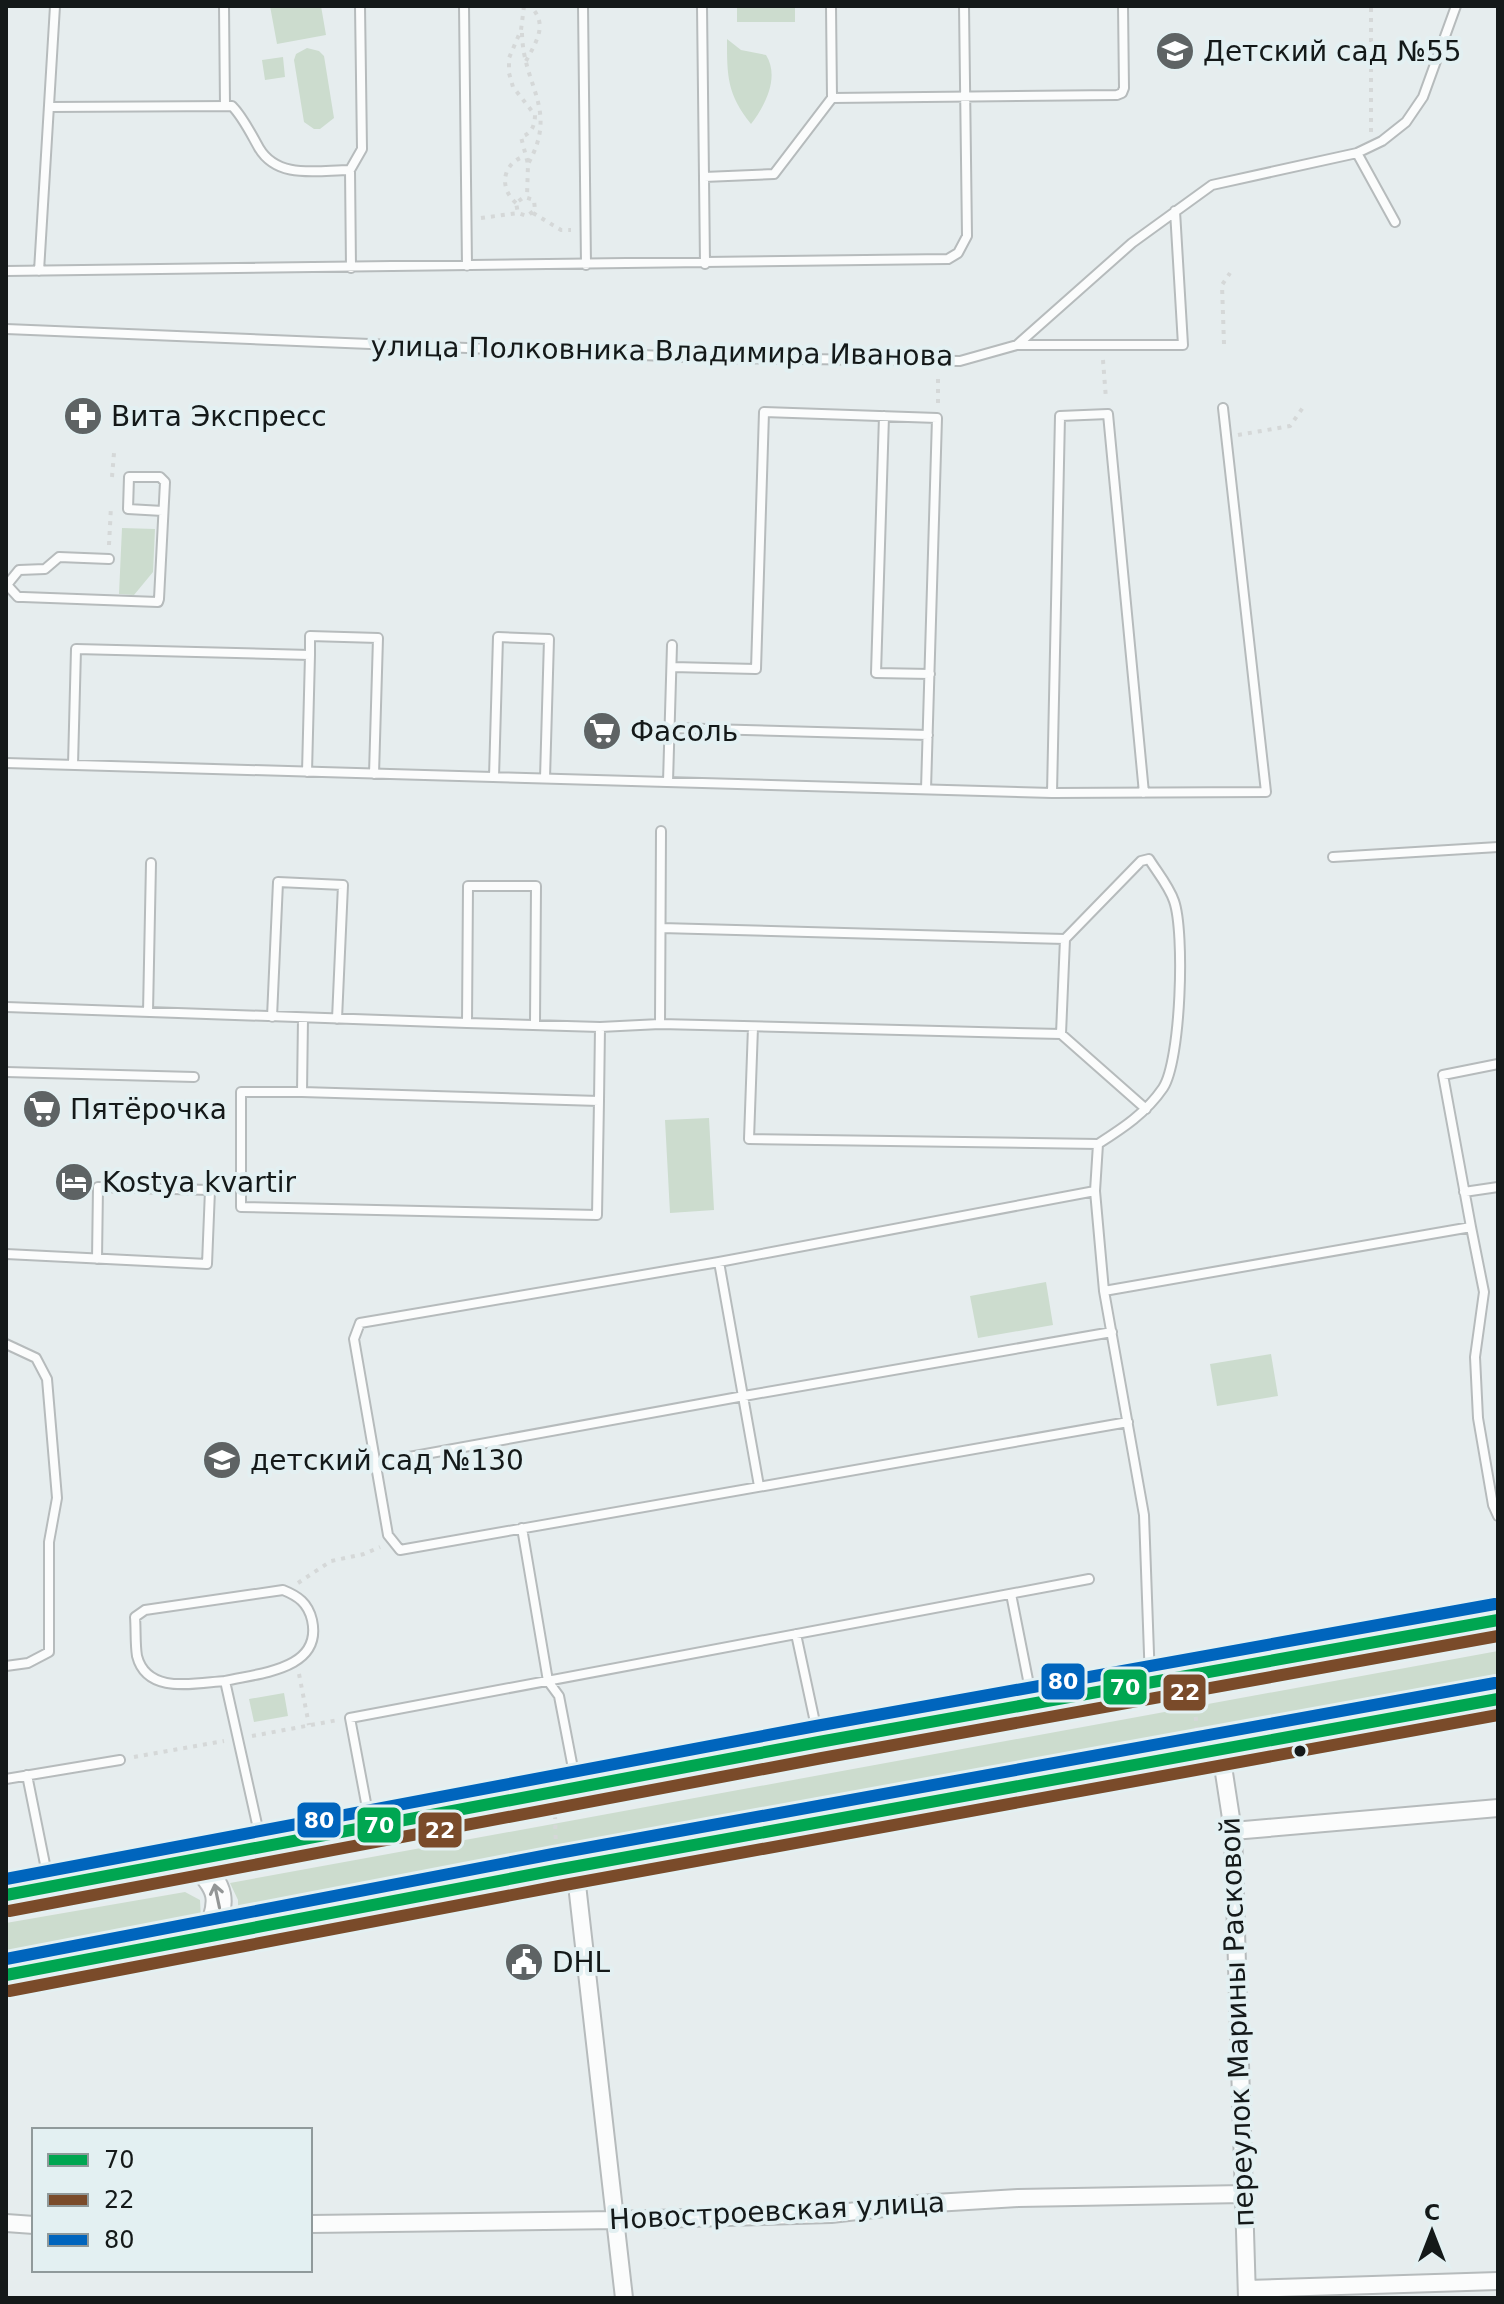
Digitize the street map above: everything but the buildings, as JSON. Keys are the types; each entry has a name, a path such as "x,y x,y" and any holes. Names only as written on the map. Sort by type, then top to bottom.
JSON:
{"main road":[{"path":"6,1895 819,1742 1498,1620"},
{"path":"6,1975 1209,1749 1498,1699"},
{"path":"193,1860 210,1876 220,1896 220,1907 208,1938"}],"street":[{"name":"переулок Марины Расковой","path":"1209,1749 1233,1831 1247,2294"},
{"path":"1233,1831 1498,1808"},
{"path":"565,1869 617,2220 624,2298"},
{"name":"Новостроевская улица","path":"312,2224 831,2214 918,2204 1018,2198 1244,2194"},
{"path":"6,2223 32,2225"},
{"path":"1247,2294 1498,2281"}],"lane":[{"path":"39,271 55,6"},
{"path":"224,6 225,105"},
{"path":"351,268 350,170 362,149 360,6"},
{"path":"464,6 467,266"},
{"path":"583,6 586,265"},
{"path":"702,6 705,264"},
{"path":"704,177 774,174 782,168 832,98 831,6"},
{"path":"6,271 948,259 958,253 967,236 964,6"},
{"path":"832,98 1122,93 1123,6"},
{"name":"улица Полковника Владимира Иванова","path":"6,329 714,358 960,361 1017,345 1132,243 1212,185 1357,153 1382,141 1406,122 1423,97 1456,6"},
{"path":"49,107 232,106 265,158 275,166 290,171 350,170"},
{"path":"1357,153 1395,222"},
{"path":"1017,345 1183,345 1175,211"},
{"path":"6,763 1052,793 1266,792 1223,408"},
{"path":"672,667 756,669 764,412 937,418 926,789"},
{"path":"1052,793 1060,416 1108,414 1144,793"},
{"path":"884,416 876,673 930,674"},
{"path":"109,559 59,557 45,569 19,570 7,586 18,597 158,602 163,511 164,478 129,477 128,509 163,511"},
{"path":"307,772 310,636 378,638 374,774"},
{"path":"494,777 498,637 549,639 545,778"},
{"path":"668,782 672,645"},
{"path":"73,765 76,649 310,655"},
{"path":"670,728 928,735"},
{"path":"660,1024 661,831"},
{"path":"1333,857 1498,847"},
{"path":"753,1027 749,1139 1098,1144 1135,1120 1165,1085 1177,1033 1180,930 1174,900 1149,859 1141,861 1065,939 1061,1034"},
{"path":"148,1012 151,863"},
{"path":"272,1017 278,882 343,885 337,1019"},
{"path":"467,1023 468,886 536,886 535,1023"},
{"path":"661,928 1065,939"},
{"path":"6,1007 600,1027 660,1024 1061,1034 1146,1109"},
{"path":"302,1092 303,1018"},
{"path":"599,1101 241,1092 241,1207 597,1215 599,1101 600,1027"},
{"path":"1498,1064 1443,1075 1484,1292 1475,1357 1478,1418 1493,1505 1498,1516"},
{"path":"6,1072 194,1077"},
{"path":"1098,1144 1095,1191 1104,1291 1144,1515 1150,1682"},
{"path":"6,1254 97,1259 207,1264 210,1190 98,1187 97,1259"},
{"path":"1464,1192 1498,1187"},
{"path":"1095,1191 719,1262 360,1323 354,1339 388,1535 400,1550 1128,1422"},
{"path":"1104,1291 1471,1227"},
{"path":"719,1262 759,1486"},
{"path":"376,1463 1112,1332"},
{"path":"6,1344 36,1358 47,1379 57,1498 49,1542 49,1652 28,1663 6,1666"},
{"path":"522,1528 548,1681 559,1696 566,1790"},
{"path":"371,1827 350,1718 1089,1579"},
{"path":"286,1592 297,1596 309,1609 313,1627 308,1651 297,1663 225,1681 166,1685 145,1673 137,1655 135,1617 145,1610 286,1592"},
{"path":"1011,1594 1033,1704"},
{"path":"796,1634 819,1742"},
{"path":"225,1681 262,1847"},
{"path":"6,1779 120,1760"},
{"path":"27,1775 49,1886"}],"path":[{"path":"524,6 521,30 525,63 540,105 542,122 538,147 528,164"},
{"path":"525,63 541,27 530,6"},
{"path":"1371,6 1371,146"},
{"path":"521,30 509,58 509,73 513,87 532,110 535,121 531,131 521,137 528,164 527,197"},
{"path":"535,121 542,122"},
{"path":"518,213 516,203 506,192 504,177 512,163 526,156"},
{"path":"466,218 497,218 518,213 527,216 533,213 536,205 527,197"},
{"path":"516,203 527,197"},
{"path":"533,213 561,230 586,229"},
{"path":"1224,344 1222,285 1230,273"},
{"path":"1101,345 1108,414"},
{"path":"937,418 939,360"},
{"path":"1226,437 1290,426 1304,406"},
{"path":"286,1592 331,1561 364,1554 393,1540"},
{"path":"297,1663 309,1725"},
{"path":"1193,1675 1209,1749"},
{"path":"565,1869 566,1790"}],"green space":[{"path":"270,6 321,6 326,35 277,44"},
{"path":"737,6 795,6 795,22 737,22"},
{"path":"727,39 741,50 766,55 770,64 769,91 751,124 737,103 730,84"},
{"path":"307,48 324,56 334,118 320,129 314,129 304,122 294,60 296,54"},
{"path":"283,57 285,77 265,80 262,60"},
{"path":"122,528 155,529 153,572 134,595 119,594"},
{"path":"709,1118 714,1210 670,1213 665,1120"},
{"path":"1046,1282 1053,1325 978,1338 970,1296"},
{"path":"1271,1354 1278,1396 1217,1406 1210,1364"},
{"path":"1498,1651 1498,1692 238,1921 238,1900 230,1883"},
{"path":"284,1693 288,1716 254,1722 249,1699"},
{"path":"185,1892 200,1900 201,1919 182,1931 6,1962 6,1923"}],"transit line":[{"name":"80","path":"6,1879 816,1726 1495,1604"},
{"name":"70","path":"6,1895 819,1742 1498,1620"},
{"name":"22","path":"9,1911 822,1758 1498,1636"},
{"name":"80","path":"6,1959 553,1854 1495,1683"},
{"name":"70","path":"6,1975 556,1870 1498,1699"},
{"name":"22","path":"9,1991 559,1886 1498,1715"}],"place":[{"name":"Детский сад №55","path":"1175,51"},
{"name":"Вита Экспресс","path":"83,416"},
{"name":"Фасоль","path":"602,731"},
{"name":"Пятёрочка","path":"42,1109"},
{"name":"Kostya kvartir","path":"74,1182"},
{"name":"детский сад №130","path":"222,1460"},
{"name":"DHL","path":"524,1962"}]}
